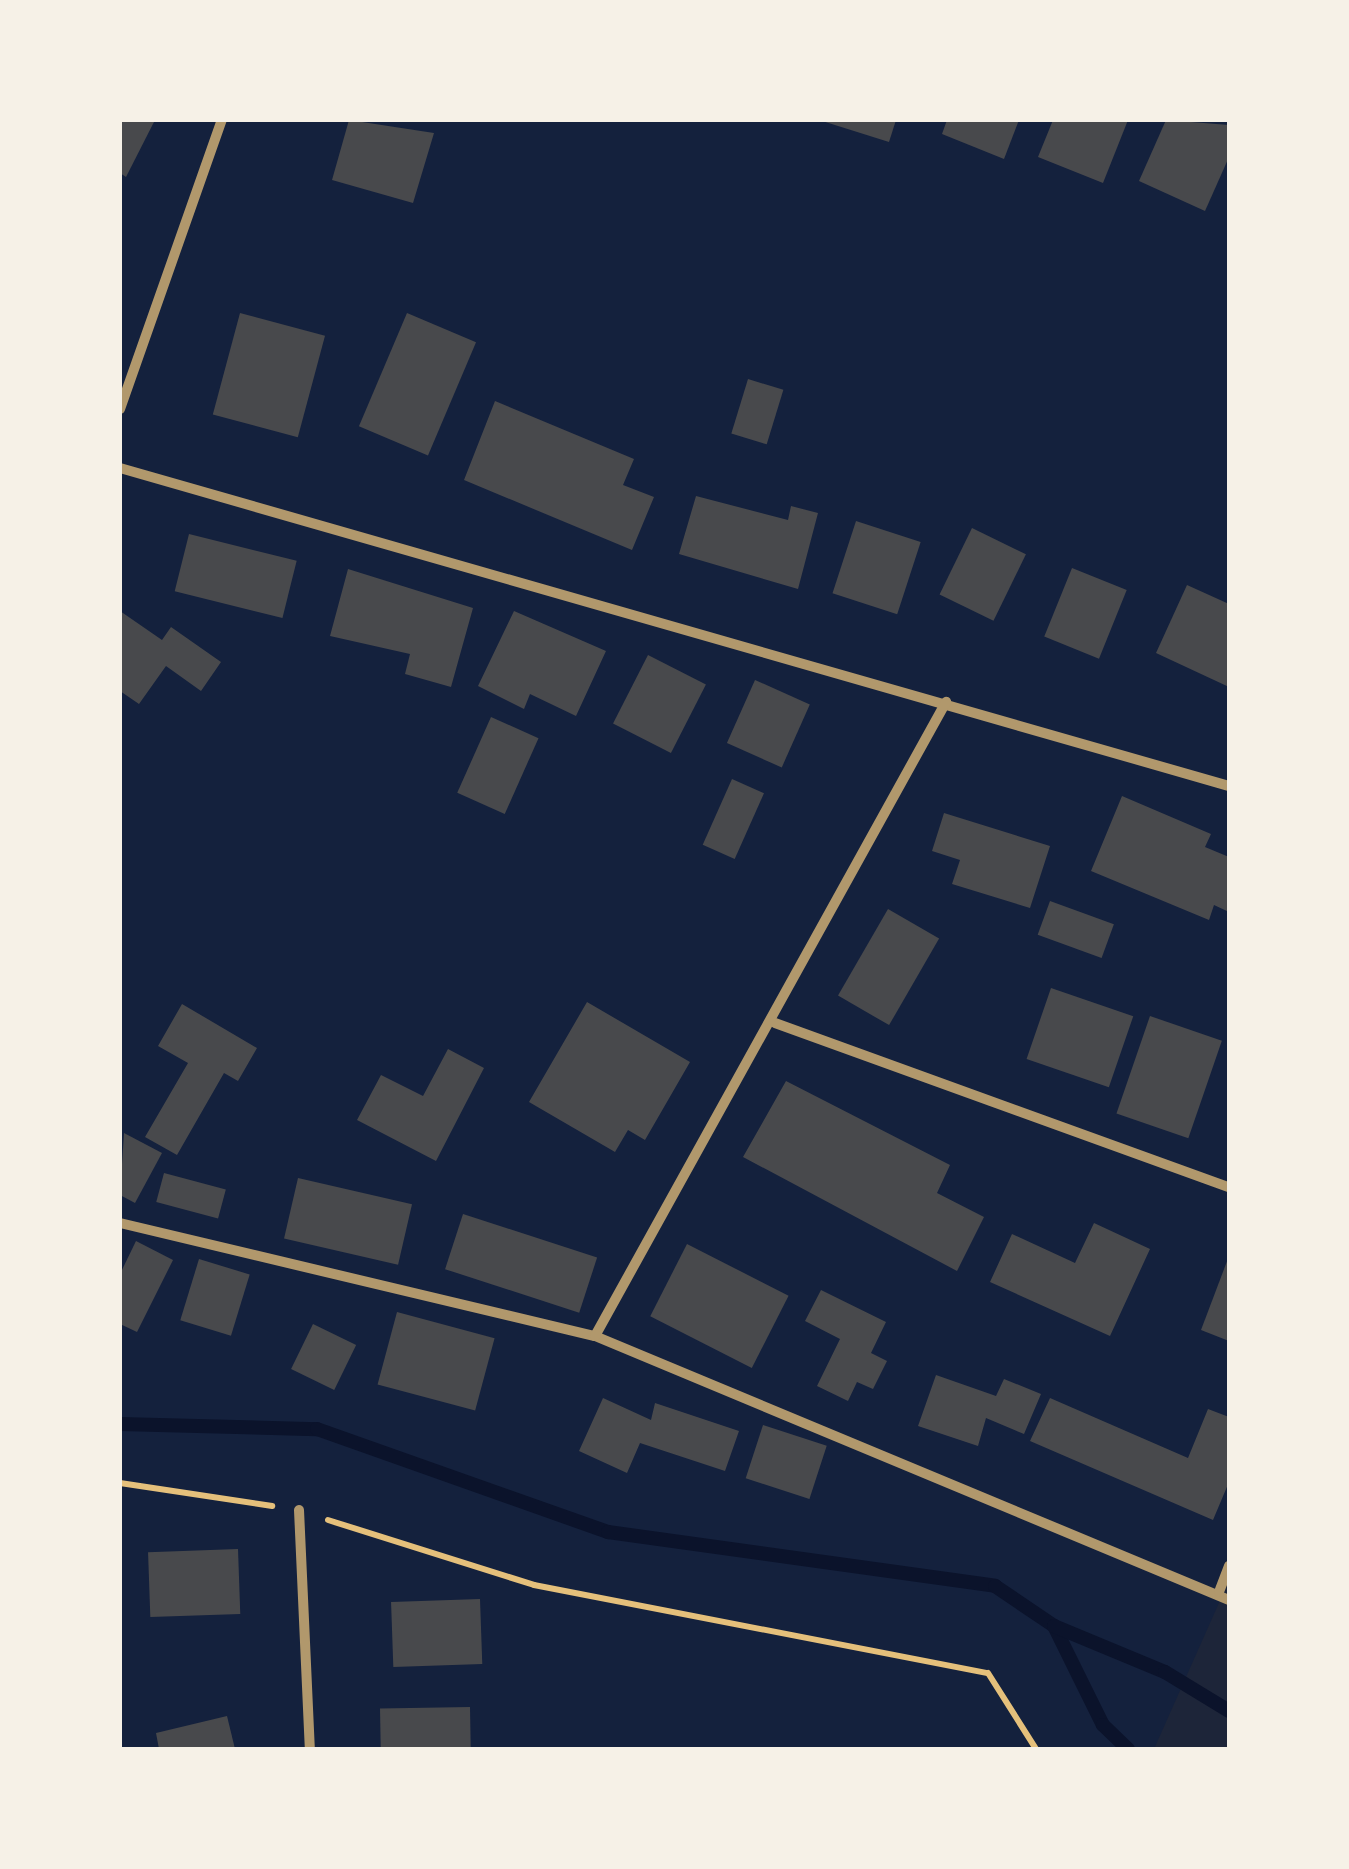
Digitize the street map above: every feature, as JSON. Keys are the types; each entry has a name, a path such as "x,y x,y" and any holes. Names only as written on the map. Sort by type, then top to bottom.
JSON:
{"street":[{"path":"120,409 222,120"},
{"path":"120,468 1229,786"},
{"path":"595,1336 775,1023 946,702"},
{"path":"775,1023 1229,1187"},
{"path":"120,1223 595,1336 1218,1592 1229,1600"},
{"path":"299,1510 310,1749"},
{"path":"1218,1592 1229,1566"}],"path":[{"path":"120,1483 299,1510 534,1585 988,1673 1036,1749"}],"shaded area":[{"path":"1229,1583 1229,1749 1154,1749 1218,1605"}],"building":[{"path":"120,120 155,120 126,177 120,173"},
{"path":"349,120 434,133 413,203 332,180"},
{"path":"819,120 896,120 889,142"},
{"path":"947,120 1019,120 1004,159 942,134"},
{"path":"1053,120 1128,120 1103,183 1038,157"},
{"path":"1166,120 1229,125 1229,157 1205,211 1139,181"},
{"path":"240,313 325,336 298,437 213,414"},
{"path":"407,313 476,342 428,456 359,426"},
{"path":"748,379 783,390 767,444 731,434"},
{"path":"495,401 634,459 623,485 654,497 632,550 464,480"},
{"path":"696,496 788,520 791,506 818,513 798,589 679,554"},
{"path":"856,521 921,542 897,614 833,593"},
{"path":"972,528 1026,554 993,621 940,595"},
{"path":"189,534 297,561 282,618 175,591"},
{"path":"1072,568 1127,590 1099,659 1044,637"},
{"path":"348,569 473,608 451,687 405,674 410,654 330,636"},
{"path":"1187,585 1229,604 1229,687 1156,653"},
{"path":"120,611 162,640 171,627 221,662 201,691 166,666 139,704 120,691"},
{"path":"514,611 606,651 576,716 530,694 524,709 478,686"},
{"path":"648,655 706,685 671,753 613,724"},
{"path":"755,680 810,704 782,767 727,743"},
{"path":"491,717 539,738 505,814 457,793"},
{"path":"732,779 764,793 735,859 703,845"},
{"path":"1122,796 1211,834 1205,847 1229,857 1229,912 1214,905 1209,920 1091,871"},
{"path":"944,813 1050,846 1030,908 952,884 960,860 932,851"},
{"path":"1050,901 1114,924 1102,958 1038,935"},
{"path":"888,909 939,938 889,1025 838,996"},
{"path":"1051,988 1133,1016 1109,1087 1027,1059"},
{"path":"587,1002 690,1062 645,1140 628,1130 615,1152 529,1102"},
{"path":"182,1004 257,1048 238,1081 224,1073 177,1155 145,1137 188,1063 158,1046"},
{"path":"1150,1016 1222,1041 1188,1138 1116,1113"},
{"path":"448,1049 484,1068 436,1161 357,1120 381,1075 423,1096"},
{"path":"786,1081 950,1165 937,1193 984,1217 957,1271 743,1157"},
{"path":"124,1133 162,1153 135,1203 120,1195"},
{"path":"164,1173 226,1190 218,1219 156,1202"},
{"path":"298,1178 412,1204 398,1265 284,1238"},
{"path":"463,1214 597,1258 579,1313 445,1269"},
{"path":"1094,1223 1150,1249 1110,1336 990,1282 1012,1234 1075,1263"},
{"path":"136,1241 173,1260 137,1332 120,1324 120,1274"},
{"path":"687,1244 789,1296 752,1368 650,1316"},
{"path":"1229,1256 1229,1341 1201,1330"},
{"path":"199,1259 250,1274 231,1336 180,1320"},
{"path":"821,1290 886,1322 871,1353 887,1361 873,1389 857,1382 848,1401 817,1386 840,1339 805,1321"},
{"path":"397,1312 495,1338 475,1411 378,1384"},
{"path":"313,1324 356,1345 334,1390 291,1369"},
{"path":"936,1375 996,1396 1004,1379 1041,1394 1024,1434 986,1418 978,1446 918,1426"},
{"path":"603,1398 651,1420 655,1403 739,1431 725,1471 640,1443 627,1473 579,1451"},
{"path":"1050,1398 1188,1458 1208,1409 1229,1417 1229,1482 1213,1520 1030,1441"},
{"path":"763,1425 827,1446 809,1499 746,1478"},
{"path":"238,1549 240,1614 150,1617 148,1552"},
{"path":"480,1599 482,1664 393,1667 391,1602"},
{"path":"470,1707 471,1749 381,1749 380,1709"},
{"path":"227,1716 235,1749 159,1749 156,1733"}],"waterway":[{"path":"120,1424 317,1429 608,1532 995,1586 1054,1626 1103,1725 1128,1749"},
{"path":"1054,1626 1165,1672 1229,1711"}]}
